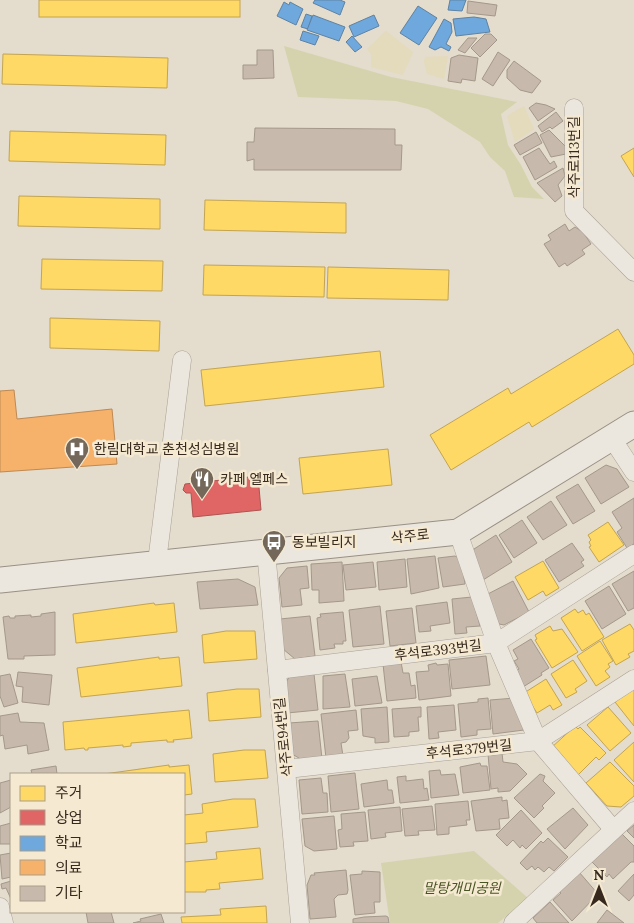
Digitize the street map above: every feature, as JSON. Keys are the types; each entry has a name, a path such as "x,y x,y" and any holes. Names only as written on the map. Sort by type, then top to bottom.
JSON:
{"street":[{"name":"삭주로113번길","path":"574,108 574,211 634,272"},
{"path":"157,562 182,360"},
{"name":"삭주로","path":"0,580 157,562 458,532 634,424"},
{"path":"611,438 634,472"},
{"path":"458,532 496,643 538,741 613,829"},
{"name":"삭주로94번길","path":"266,551 300,923"},
{"name":"후석로393번길","path":"277,670 496,643 634,554"},
{"name":"후석로379번길","path":"287,769 538,741 634,679"},
{"path":"513,923 634,810"},
{"path":"0,907 4,923"}],"shaded area":[{"path":"386,31 413,52 403,75 371,67 371,54 367,49"},
{"path":"448,56 444,79 427,74 424,62 425,57"},
{"path":"524,106 534,129 515,142 507,116"}],"green space":[{"path":"284,46 391,77 517,102 501,114 508,145 532,187 544,199 514,197 505,171 490,157 480,142 428,109 396,101 298,97"},
{"name":"말탕개미공원","path":"474,851 528,898 498,923 390,923 381,863"}],"building: 주거":[{"path":"39,0 240,0 240,17 39,17"},
{"path":"3,54 168,58 167,88 2,84"},
{"path":"10,131 166,135 165,165 9,161"},
{"path":"634,148 634,177 621,156"},
{"path":"19,196 160,199 160,229 18,226"},
{"path":"205,200 346,203 346,233 204,230"},
{"path":"42,259 163,261 162,291 41,289"},
{"path":"204,265 325,267 324,297 203,295"},
{"path":"328,267 449,270 448,300 327,298"},
{"path":"50,318 160,321 159,351 50,348"},
{"path":"618,329 634,355 634,364 532,427 529,422 451,470 430,435 508,388 511,394"},
{"path":"380,351 384,387 205,406 201,370"},
{"path":"388,449 392,485 303,494 299,458"},
{"path":"608,522 624,545 599,562 589,547 591,546 589,542 591,540 588,535"},
{"path":"543,561 559,588 546,596 543,591 528,600 515,577"},
{"path":"154,603 155,605 174,603 177,632 76,643 73,614"},
{"path":"575,609 578,613 583,610 586,615 589,613 604,637 582,651 561,618"},
{"path":"630,624 634,630 634,651 628,654 630,657 616,665 602,640"},
{"path":"550,626 553,631 562,629 578,652 552,668 535,640 537,639 535,635"},
{"path":"226,631 255,631 257,659 204,663 202,635"},
{"path":"600,641 613,661 608,664 610,667 605,671 610,677 596,686 577,656"},
{"path":"159,657 159,659 179,657 182,686 81,697 77,668"},
{"path":"573,660 587,681 575,689 577,692 566,698 551,674"},
{"path":"546,679 562,705 553,710 550,705 537,713 524,693"},
{"path":"634,687 634,726 615,702"},
{"path":"237,689 259,689 261,717 209,721 207,693"},
{"path":"608,707 631,733 610,751 587,725"},
{"path":"189,710 192,738 173,740 174,742 167,742 167,740 131,743 131,746 123,747 123,745 88,748 88,750 84,748 65,750 63,722"},
{"path":"575,726 578,729 580,727 606,753 599,760 596,757 578,775 551,748"},
{"path":"634,742 634,782 614,760"},
{"path":"244,750 265,750 268,778 215,782 213,754"},
{"path":"610,762 634,786 634,796 621,807 607,806 586,783"},
{"path":"169,765 169,767 189,765 192,794 185,795 185,773 111,773"},
{"path":"233,799 255,799 258,827 206,832 207,842 185,844 185,815 203,813 202,804"},
{"path":"260,848 263,879 219,883 220,889 206,890 206,892 185,892 185,862 217,859 216,852"},
{"path":"266,906 267,923 182,923 181,917 221,915 220,909"}],"building: 상업":[{"path":"258,476 261,510 193,517 191,493 186,493 183,490 185,484"}],"building: 학교":[{"path":"315,0 340,0 345,2 340,15 313,3"},
{"path":"450,0 466,0 462,11 448,10"},
{"path":"284,2 289,5 290,2 303,9 296,25 277,16"},
{"path":"418,6 437,18 419,45 400,33"},
{"path":"306,14 312,16 308,29 301,27"},
{"path":"313,15 345,27 339,41 307,30"},
{"path":"374,15 379,26 354,37 349,26"},
{"path":"474,17 486,19 490,32 456,36 453,19"},
{"path":"444,19 451,23 452,32 446,44 451,47 449,51 441,47 435,50 429,47"},
{"path":"303,31 319,36 315,45 300,40"},
{"path":"352,36 362,47 355,52 346,42"}],"building: 의료":[{"name":"한림대학교 춘천성심병원","path":"14,390 17,419 112,409 117,464 0,472 0,391"}],"building: 기타":[{"path":"468,1 497,5 495,16 467,13"},
{"path":"485,34 491,34 497,40 480,57 471,48"},
{"path":"468,38 477,38 465,53 458,50"},
{"path":"257,50 273,50 274,78 243,79 243,65 257,65"},
{"path":"498,52 510,60 493,86 482,79"},
{"path":"459,55 478,58 475,81 462,79 461,83 448,81 451,58"},
{"path":"514,61 541,81 532,93 520,90 507,78 507,70"},
{"path":"536,103 555,109 538,121 529,108"},
{"path":"556,112 563,121 552,129 550,127 542,132 538,126"},
{"path":"255,128 395,129 395,145 402,145 401,170 254,170 254,159 247,161 247,142 254,142"},
{"path":"549,130 567,148 566,154 551,157 540,135"},
{"path":"536,132 542,143 520,155 514,145"},
{"path":"539,148 550,164 554,161 557,167 535,180 523,157"},
{"path":"563,168 565,176 558,185 562,196 555,202 537,183"},
{"path":"565,224 569,231 575,227 583,232 591,244 582,250 585,254 567,266 565,263 559,267 544,244 551,240 548,235"},
{"path":"606,465 617,469 629,487 601,504 585,478"},
{"path":"578,484 595,511 573,524 556,497"},
{"path":"634,498 634,544 627,548 617,532 622,528 612,512"},
{"path":"551,501 567,525 543,540 527,517"},
{"path":"522,520 537,543 514,558 499,535"},
{"path":"496,535 512,562 483,580 471,556 474,549"},
{"path":"572,543 584,560 581,562 584,566 559,582 545,560"},
{"path":"435,556 439,588 411,594 407,559"},
{"path":"455,556 461,559 465,584 443,587 438,558"},
{"path":"405,559 407,587 379,590 377,562"},
{"path":"342,562 344,601 319,603 319,590 312,590 311,564"},
{"path":"373,562 376,587 346,590 343,565"},
{"path":"307,566 309,588 300,589 302,605 282,607 279,578 287,568"},
{"path":"634,571 634,608 628,611 612,584"},
{"path":"238,579 255,587 258,605 200,609 197,582"},
{"path":"513,581 529,612 504,625 499,624 484,596"},
{"path":"609,586 626,614 602,629 585,601"},
{"path":"472,597 480,626 466,627 467,633 455,634 452,599"},
{"path":"447,602 450,623 430,626 431,631 419,632 416,606"},
{"path":"380,606 384,644 353,647 349,610"},
{"path":"412,608 416,643 390,646 386,611"},
{"path":"55,612 55,655 24,656 24,659 8,659 3,617 15,618 15,616 31,615 31,617"},
{"path":"343,612 346,641 343,641 343,644 334,644 335,648 320,650 317,618 321,617 320,614"},
{"path":"310,616 315,656 295,659 283,649 280,619"},
{"path":"531,639 549,668 541,673 542,675 523,687 514,672 519,669 514,661 518,659 513,650"},
{"path":"486,656 490,685 452,689 449,660"},
{"path":"401,662 403,673 409,673 411,686 415,685 416,698 387,701 383,664"},
{"path":"436,663 437,665 448,664 451,696 419,700 416,672 429,671 428,665"},
{"path":"18,672 52,675 49,705 22,702 23,687 16,686"},
{"path":"10,674 18,703 4,707 0,696 0,676"},
{"path":"314,674 318,710 287,713 284,685 290,676"},
{"path":"345,674 350,707 323,709 323,676"},
{"path":"377,676 382,703 355,706 352,679"},
{"path":"488,698 491,729 477,730 477,735 461,737 458,704 478,702 478,699"},
{"path":"515,698 522,713 524,730 493,734 490,700"},
{"path":"454,705 456,730 438,732 439,738 429,739 427,707"},
{"path":"387,707 389,742 375,743 375,738 363,736 361,709"},
{"path":"421,707 421,717 418,717 419,731 409,732 409,736 394,737 392,709"},
{"path":"356,710 358,730 348,731 349,738 346,742 341,743 343,756 326,758 321,714"},
{"path":"18,713 20,722 44,723 49,750 28,754 27,745 5,749 3,735 0,736 0,716"},
{"path":"318,721 322,759 304,761 292,754 289,723"},
{"path":"502,753 503,762 517,764 527,774 510,791 498,792 498,788 491,789 488,754"},
{"path":"480,763 481,766 487,766 490,790 463,793 460,767"},
{"path":"56,766 57,773 32,773 31,770"},
{"path":"440,770 441,775 455,774 459,795 431,798 429,771"},
{"path":"355,773 359,809 331,812 328,776"},
{"path":"540,774 545,776 543,781 555,793 542,806 544,808 534,818 514,798"},
{"path":"406,776 406,781 423,779 424,789 427,788 429,800 400,803 397,777"},
{"path":"321,778 323,793 327,793 328,812 302,814 299,780"},
{"path":"10,780 10,808 0,813 0,783"},
{"path":"387,780 388,790 392,790 394,803 364,807 361,784"},
{"path":"502,797 502,801 507,800 509,818 499,819 500,829 476,831 471,801"},
{"path":"468,801 470,820 466,820 467,825 449,827 449,834 437,835 435,804"},
{"path":"432,806 435,830 418,831 419,835 405,836 402,809"},
{"path":"400,807 402,831 385,833 386,837 371,839 368,810"},
{"path":"573,808 588,825 565,849 547,829"},
{"path":"521,810 542,833 526,849 522,845 520,848 513,840 507,846 496,835"},
{"path":"365,812 368,841 353,842 354,846 340,847 338,830 342,829 341,814"},
{"path":"334,816 337,849 314,851 305,846 302,819"},
{"path":"10,823 10,844 0,844 0,826"},
{"path":"634,825 634,838 627,831"},
{"path":"621,833 634,846 634,862 631,862 613,879 609,874 607,877 591,861"},
{"path":"548,838 568,857 554,871 549,867 544,872 538,867 535,870 532,866 527,870 520,863 541,841 543,843"},
{"path":"10,853 10,877 2,879 0,855"},
{"path":"346,870 348,890 347,894 338,895 334,899 336,917 310,919 307,885 311,875 315,875 314,873"},
{"path":"362,871 380,872 380,902 374,902 375,913 355,915 350,875 362,874"},
{"path":"579,872 598,894 572,921 553,900 561,893 559,891"},
{"path":"634,874 634,895 629,901 618,891"},
{"path":"10,881 10,897 6,888 2,889 1,884"},
{"path":"550,902 569,923 537,923 533,918"},
{"path":"607,910 624,923 597,923"},
{"path":"86,913 111,913 114,923 88,923"},
{"path":"161,914 164,923 133,923 141,921 140,919"},
{"path":"386,916 389,923 353,923 353,919"}],"place":[{"name":"한림대학교 춘천성심병원","path":"77,470"},
{"name":"카페 엘페스","path":"202,500"},
{"name":"동보빌리지","path":"274,563"}]}
